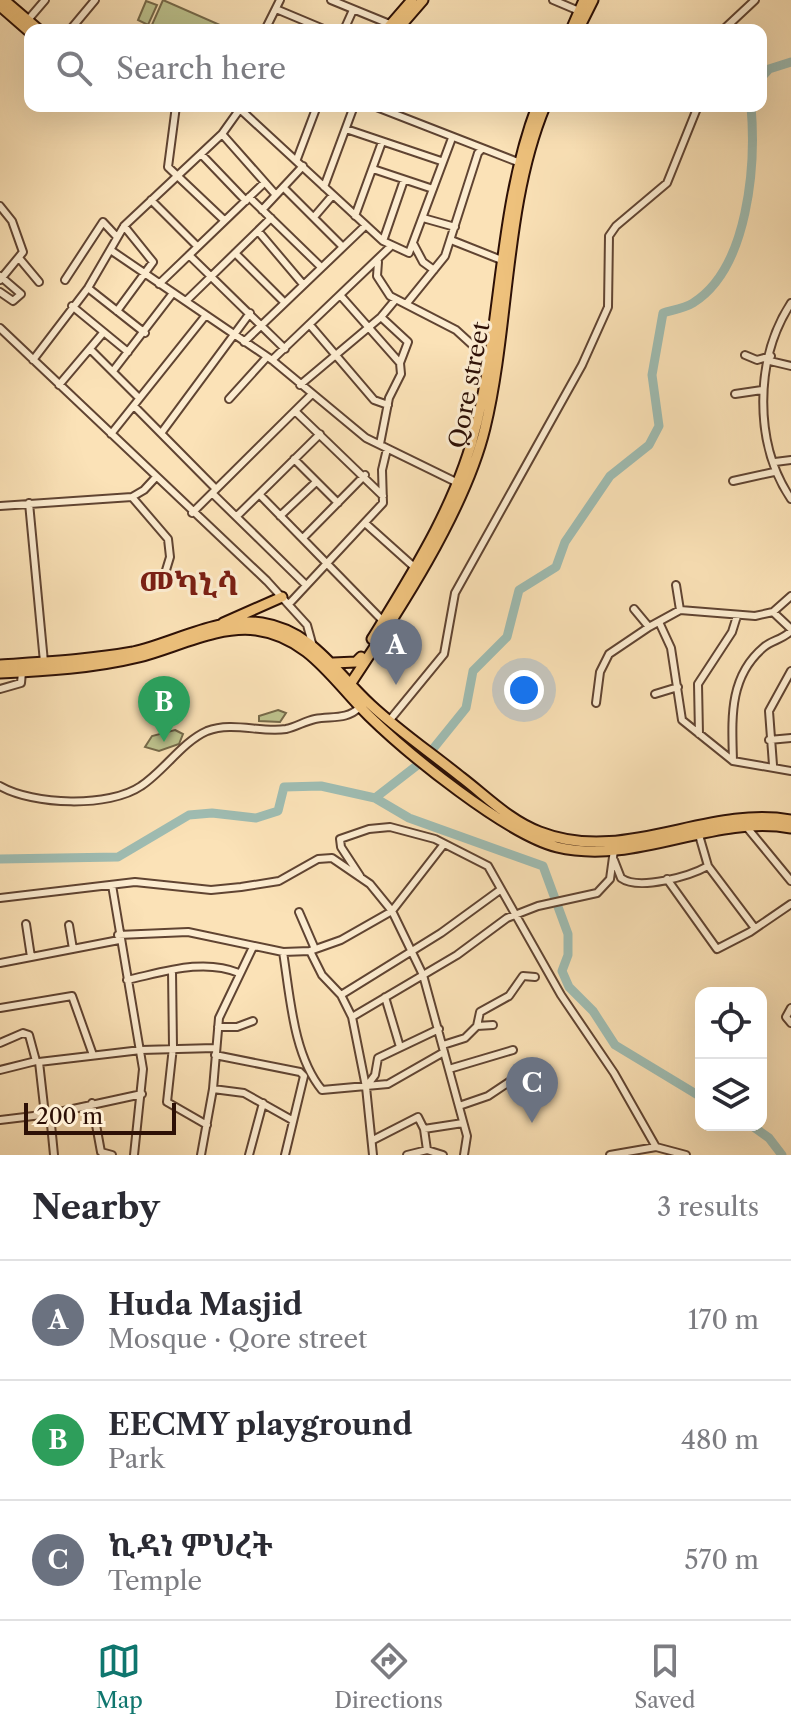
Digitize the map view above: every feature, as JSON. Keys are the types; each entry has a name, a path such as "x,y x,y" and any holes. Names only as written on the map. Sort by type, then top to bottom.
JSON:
{"main road":[{"path":"4,0 31,24"},
{"path":"394,24 412,0"},
{"path":"396,24 423,0"},
{"path":"574,24 584,0"},
{"path":"581,24 593,0"},
{"path":"0,6 24,27"},
{"name":"Qore street","path":"492,362 504,261 522,164 535,112"},
{"name":"Qore street","path":"346,685 461,485 492,362 522,164 543,112"},
{"name":"Qore street","path":"360,663 461,485"},
{"path":"220,626 234,616 286,601"},
{"path":"0,665 135,651 220,626 263,623 312,643 333,663 360,707 441,768 520,823 539,832 577,842 653,836 736,818 758,816 791,820"},
{"path":"0,673 115,662 242,629 275,634 291,641 359,693 411,746"},
{"path":"333,663 360,663 356,682 359,693"},
{"path":"441,768 505,823 540,841 581,851 614,855 745,824 791,828"}],"street":[{"path":"27,21 45,0"},
{"path":"75,24 95,0"},
{"path":"268,24 280,0"},
{"path":"331,0 383,24"},
{"path":"553,0 579,11"},
{"path":"729,24 755,0"},
{"path":"276,9 312,24"},
{"path":"347,24 353,10"},
{"path":"175,112 167,163 176,178 224,220"},
{"path":"33,360 88,288 124,226 222,134 239,112"},
{"path":"246,112 365,226 390,247 409,253 452,138"},
{"path":"297,159 315,112"},
{"path":"324,187 352,112"},
{"path":"391,112 522,164"},
{"path":"389,721 444,654 455,593 589,350 608,307 609,236 616,226 667,183 696,112"},
{"path":"346,129 441,161"},
{"path":"222,134 276,195"},
{"path":"355,216 382,142"},
{"path":"407,303 434,270 451,240 478,153 482,149"},
{"path":"201,154 320,266"},
{"path":"262,210 303,166"},
{"path":"373,169 433,189"},
{"path":"383,241 404,180"},
{"path":"159,284 264,183"},
{"path":"284,188 342,246"},
{"path":"314,217 332,196"},
{"path":"151,200 197,246"},
{"path":"0,206 7,213 23,246 19,258 1,278 21,294 13,301 0,292"},
{"path":"0,221 7,213"},
{"path":"186,301 271,218"},
{"path":"423,218 455,227"},
{"path":"65,280 103,222 117,237"},
{"path":"117,311 153,262 152,256 124,226"},
{"path":"244,342 283,301 365,226"},
{"path":"258,231 302,283"},
{"path":"451,240 504,261"},
{"path":"414,244 423,262 434,270"},
{"path":"229,399 378,262 390,247"},
{"path":"112,251 269,359 343,422 387,449 461,485"},
{"path":"235,253 283,301"},
{"path":"189,255 285,349"},
{"path":"19,258 39,282"},
{"path":"378,262 377,276 381,286 396,299 456,330 492,362"},
{"path":"88,288 145,333"},
{"path":"113,371 173,293"},
{"path":"340,295 369,325 402,369 388,405 380,444"},
{"path":"300,385 381,317 396,299"},
{"path":"790,496 774,472 775,462 764,430 762,390 779,321 791,303"},
{"path":"72,306 128,352"},
{"path":"162,432 250,313"},
{"path":"111,434 206,315"},
{"path":"381,317 408,342 400,363"},
{"path":"310,325 374,400 388,405"},
{"path":"0,328 286,601 307,625 312,643"},
{"path":"59,385 103,333"},
{"path":"0,343 11,339"},
{"path":"90,349 139,398"},
{"path":"745,355 757,360 771,358 791,366"},
{"path":"735,394 762,390"},
{"path":"192,513 311,395"},
{"path":"134,406 306,585"},
{"path":"296,412 365,475 383,496"},
{"path":"237,516 320,434"},
{"path":"286,601 306,585 383,503 382,470 387,449"},
{"path":"294,459 338,503"},
{"path":"775,462 791,460"},
{"path":"733,481 774,472"},
{"path":"303,538 365,475"},
{"path":"0,506 132,497 156,477"},
{"path":"280,516 316,482"},
{"path":"260,495 383,621"},
{"path":"132,497 168,539 170,557 163,580"},
{"path":"29,503 44,662"},
{"path":"365,523 413,566"},
{"path":"676,585 680,610"},
{"path":"596,703 600,672 609,654 649,627 680,610 737,616 773,612 791,596"},
{"path":"634,609 649,627"},
{"path":"733,761 734,691 763,647 781,641 791,630 773,612"},
{"path":"699,734 698,684 732,632 737,616"},
{"path":"659,622 671,648 679,716 733,761 773,765 791,771"},
{"path":"773,765 769,740 772,702 791,671"},
{"path":"0,689 21,683 22,672"},
{"path":"655,694 678,687"},
{"path":"0,786 22,795 82,801 120,795 141,786 207,731 254,727 283,729 312,719 349,716 360,707"},
{"path":"769,740 791,738"},
{"path":"745,824 791,881"},
{"path":"464,1155 467,1136 423,975 392,911 362,879 341,847 340,839 350,834 390,827 423,834 488,866 515,916 548,966 561,995 614,1073 656,1147"},
{"path":"699,835 708,866 754,927"},
{"path":"0,963 119,938 188,932 283,952 312,950 341,940 392,911 444,844"},
{"path":"614,855 626,882 678,879 708,866"},
{"path":"352,1017 515,916 604,888 610,879 614,855"},
{"path":"0,898 135,882 211,890 241,887 279,881 323,859 332,858 362,879"},
{"path":"667,879 717,949 791,904"},
{"path":"112,885 141,1050 142,1094 134,1155"},
{"path":"341,995 500,890"},
{"path":"299,912 322,975 341,995 352,1017 366,1087 373,1155"},
{"path":"26,924 31,957"},
{"path":"69,925 73,949"},
{"path":"201,1155 213,1089 218,1027 226,996 253,947"},
{"path":"283,952 296,1026 319,1087 329,1092 388,1084 465,1038 477,1026 480,1012 509,996 523,976 535,977"},
{"path":"127,980 213,965 239,973"},
{"path":"172,971 173,1047 167,1102 207,1125"},
{"path":"0,1008 72,996 93,1055"},
{"path":"385,997 400,1047"},
{"path":"791,1008 786,1017 791,1023"},
{"path":"218,1027 253,1021"},
{"path":"477,1026 493,1025"},
{"path":"366,1087 375,1075 378,1058 439,1029"},
{"path":"0,1043 26,1033 38,1061 54,1155"},
{"path":"0,1070 38,1061 173,1047 215,1052 300,1072 303,1081 285,1155"},
{"path":"449,1069 513,1050"},
{"path":"459,1106 488,1096 509,1082"},
{"path":"213,1089 244,1093 292,1120"},
{"path":"0,1120 48,1114 142,1094"},
{"path":"92,1103 101,1152 112,1155"},
{"path":"249,1155 263,1103"},
{"path":"373,1140 418,1117 424,1129 427,1150"},
{"path":"424,1129 463,1123"},
{"path":"610,1155 656,1147 686,1155"},
{"path":"407,1155 427,1150 443,1155"}],"green space":[{"path":"163,0 218,24 152,24"},
{"path":"146,1 157,5 148,24 138,20"},
{"path":"278,710 286,713 280,722 259,721 259,716"},
{"path":"175,730 183,734 179,744 159,751 145,747 152,736"}],"waterway":[{"path":"767,71 791,62"},
{"path":"375,798 424,760 466,708 473,671 507,637 519,590 556,567 565,542 610,476 649,445 659,426 652,375 663,313 690,305 712,287 737,241 750,185 751,112"},
{"path":"0,859 118,857 189,815 212,813 256,818 278,811 284,787 321,786 375,798 409,818 543,866 568,934 568,955 562,971 569,987 593,1011 615,1045 695,1093"},
{"path":"759,1131 782,1155"}],"place":[{"name":"Huda Masjid","path":"396,685"},
{"name":"EECMY playground","path":"164,742"},
{"name":"ኪዳነ ምህረት","path":"532,1123"}],"district":[{"name":"መካኒሳ","path":"189,583"}]}
